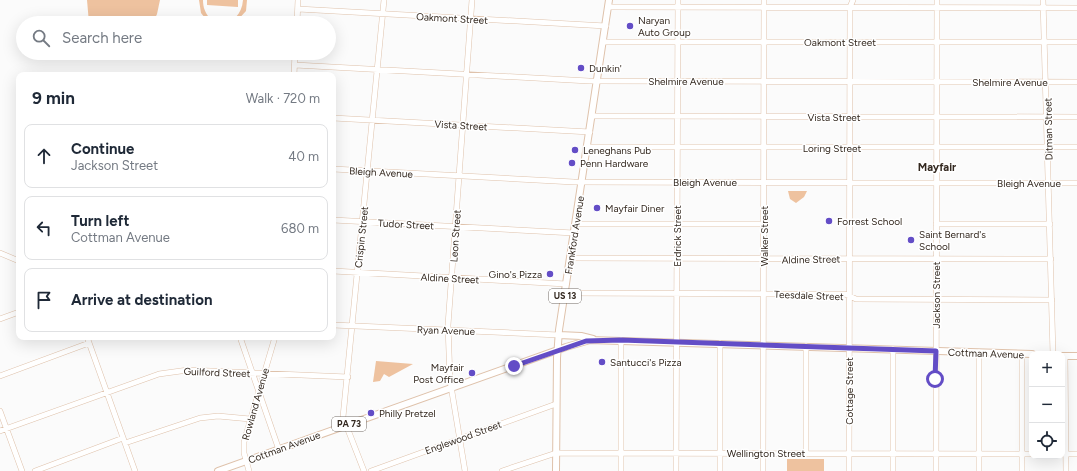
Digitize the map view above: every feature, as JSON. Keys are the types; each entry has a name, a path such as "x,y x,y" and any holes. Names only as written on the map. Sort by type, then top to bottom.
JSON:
{"main road":[{"name":"Frankford Avenue","path":"556,471 557,350 609,3"},
{"path":"559,335 581,336 594,340"},
{"name":"Cottman Avenue","path":"218,471 557,350 594,340 1029,354"},
{"path":"1065,356 1077,356"}],"street":[{"path":"298,0 298,16"},
{"name":"Crispin Street","path":"364,471 344,417 384,0"},
{"name":"Leon Street","path":"465,471 452,388 448,330 472,0"},
{"name":"Erdrick Street","path":"676,471 678,0"},
{"name":"Walker Street","path":"763,471 764,0"},
{"name":"Cottage Street","path":"849,471 850,7 853,0"},
{"name":"Jackson Street","path":"936,471 937,0"},
{"name":"Ditman Street","path":"1043,0 1047,82 1053,351"},
{"path":"609,3 678,7 1077,8"},
{"name":"Oakmont Street","path":"298,10 606,26"},
{"name":"Oakmont Street","path":"603,42 1077,42"},
{"path":"294,72 295,60"},
{"name":"Shelmire Avenue","path":"295,66 597,81 1077,82"},
{"name":"Vista Street","path":"592,116 1077,117"},
{"name":"Vista Street","path":"336,118 590,132"},
{"name":"Loring Street","path":"587,147 1077,147"},
{"name":"Bleigh Avenue","path":"336,169 582,182 1077,183"},
{"name":"Tudor Street","path":"336,220 574,233"},
{"path":"576,224 764,224"},
{"path":"936,224 1050,224"},
{"path":"0,253 16,260"},
{"name":"Aldine Street","path":"571,258 1051,259"},
{"name":"Aldine Street","path":"336,271 566,284"},
{"name":"Teesdale Street","path":"565,293 845,294 854,299 1052,300"},
{"path":"0,319 16,313"},
{"name":"Ryan Avenue","path":"336,325 559,335"},
{"path":"88,340 135,471"},
{"path":"241,340 279,450"},
{"name":"Rowland Avenue","path":"249,471 246,461 244,442 273,340"},
{"path":"621,340 621,471"},
{"path":"0,376 89,343"},
{"path":"720,343 720,471"},
{"path":"806,346 806,453"},
{"path":"893,349 893,471"},
{"path":"979,352 979,471"},
{"path":"1022,354 1022,471"},
{"name":"Guilford Street","path":"0,431 159,374 188,370 348,377"},
{"path":"1064,387 1064,423"},
{"name":"Englewood Street","path":"371,471 556,404"},
{"path":"0,412 22,471"},
{"path":"35,471 195,419 218,416 250,419"},
{"name":"Wellington Street","path":"502,471 556,453 1029,454"},
{"path":"1065,454 1077,454"},
{"path":"1065,459 1066,471"}],"shaded area":[{"path":"87,0 160,0 156,16 88,16"},
{"path":"199,0 203,0 205,10 208,16 203,16 201,13"},
{"path":"207,0 238,0 238,7 207,5"},
{"path":"243,0 247,0 246,11 241,16 237,16 241,10"},
{"path":"788,191 807,191 804,197 796,203 790,199"},
{"path":"376,361 413,364 389,377 384,374 380,381 373,382"},
{"path":"787,459 824,459 824,471 787,471"}],"place":[{"name":"Naryan Auto Group","path":"630,26"},
{"name":"Dunkin'","path":"581,68"},
{"name":"Leneghans Pub","path":"575,150"},
{"name":"Penn Hardware","path":"572,163"},
{"name":"Mayfair Diner","path":"597,208"},
{"name":"Forrest School","path":"829,221"},
{"name":"Saint Bernard's School","path":"911,240"},
{"name":"Gino's Pizza","path":"550,274"},
{"name":"Santucci's Pizza","path":"602,362"},
{"name":"Mayfair Post Office","path":"472,373"},
{"name":"Philly Pretzel","path":"371,413"}],"district":[{"name":"Mayfair","path":"937,167"}],"route":[{"path":"514,366 566,347 599,339 936,351 935,379"}]}
